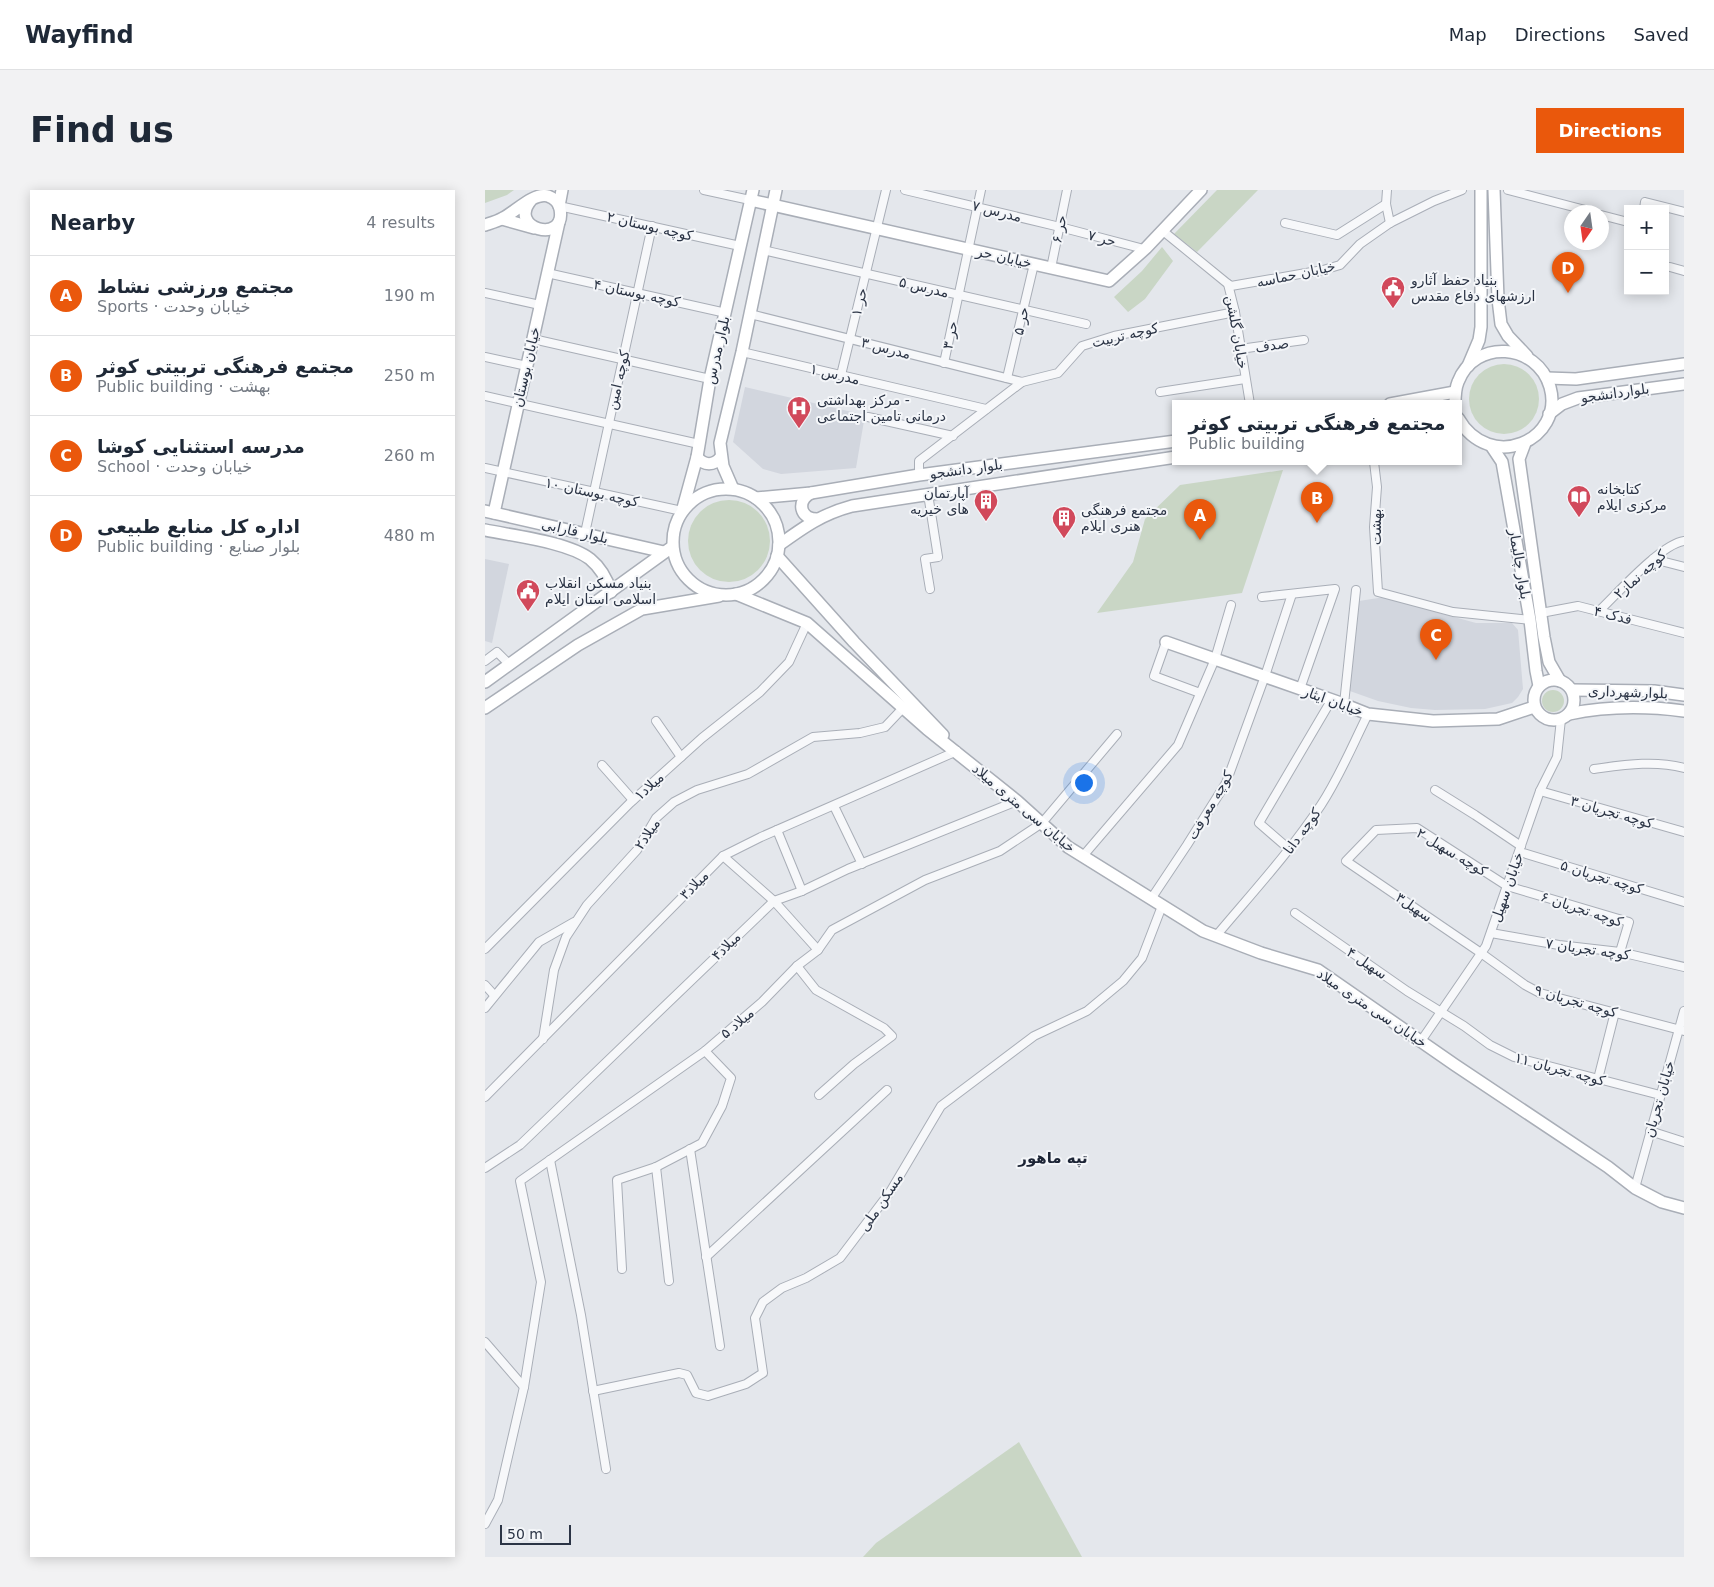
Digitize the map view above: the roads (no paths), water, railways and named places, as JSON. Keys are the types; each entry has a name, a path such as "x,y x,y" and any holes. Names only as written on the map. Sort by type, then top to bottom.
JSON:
{"main road":[{"path":"559,206 562,190"},
{"name":"بلوار مدرس","path":"733,489 723,466 721,443 776,190"},
{"name":"خیابان حر","path":"752,195 773,205 1109,281 1163,231 1201,190"},
{"path":"1455,400 1457,382 1479,340 1481,327 1481,190"},
{"path":"1462,429 1481,443 1509,448 1525,443 1535,436 1544,426 1552,402 1547,378 1539,367 1508,336 1501,324 1498,299 1494,190"},
{"path":"535,228 528,221 526,212 527,207 537,195"},
{"path":"485,225 502,219 537,195 547,196 557,201 561,217 555,226 545,230 502,219"},
{"name":"بلوار مدرس","path":"682,510 697,457 711,379 752,195"},
{"name":"خیابان بوستان","path":"490,512 503,472 559,222"},
{"path":"1467,366 1480,356 1496,351 1513,352 1528,358"},
{"name":"بلواردانشجو","path":"1547,378 1576,379 1684,364"},
{"name":"بلواردانشجو","path":"1549,414 1562,404 1578,398 1684,384"},
{"path":"1412,400 1455,392"},
{"name":"بلوار دانشجو","path":"756,498 811,493 919,476 1172,442"},
{"name":"بلوار چالیمار","path":"1525,443 1519,459 1541,613 1549,662 1560,681"},
{"name":"بلوار چالیمار","path":"1492,446 1502,462 1530,620 1539,686"},
{"path":"697,457 704,463 709,464 714,463 721,457"},
{"name":"بلوار دانشجو","path":"778,550 817,519 832,511 852,506 1172,458"},
{"path":"485,682 668,550 676,522 682,510 705,492 733,489 745,492 756,498 774,518 778,531 778,550 766,577 753,588 736,594 642,609 578,645 485,708"},
{"path":"811,493 802,500 801,506 806,516 817,519"},
{"name":"بلوار فارابی","path":"490,512 668,550"},
{"path":"562,546 565,528"},
{"name":"بلوار فارابی","path":"485,530 575,550 591,560 606,576 611,592"},
{"path":"668,550 684,575 695,586 723,595"},
{"name":"خیابان سی متری میلاد","path":"778,550 907,704"},
{"name":"خیابان سی متری میلاد","path":"736,594 807,623 907,704 934,723 957,751 1068,847 1203,931 1261,953 1318,970 1608,1167 1635,1188 1662,1202 1684,1208"},
{"name":"خیابان ایثار","path":"1166,642 1332,699 1368,714 1433,721 1497,719 1534,706"},
{"path":"1565,716 1574,702 1572,690 1569,686 1560,681 1549,680 1539,686 1534,696 1534,706 1537,712 1547,719 1553,720 1596,708 1653,707 1684,711"},
{"name":"بلوارشهرداری","path":"1572,690 1654,691 1684,695"}],"street":[{"path":"704,190 752,195"},
{"name":"حر ۱","path":"841,375 886,190"},
{"name":"مدرس ۷","path":"905,190 1059,227"},
{"name":"حر ۳","path":"944,363 981,190"},
{"name":"حر ۶","path":"1051,268 1067,190"},
{"name":"خیابان حماسه","path":"1228,284 1231,286 1239,285 1323,270 1340,265 1360,244 1390,224 1434,200 1462,190"},
{"path":"1508,190 1566,205"},
{"path":"1383,191 1390,224"},
{"path":"1285,223 1337,235 1386,204"},
{"name":"کوچه بوستان ۲","path":"559,206 740,246"},
{"path":"1669,210 1684,212"},
{"path":"1609,217 1624,221"},
{"name":"کوچه امین","path":"585,533 652,226"},
{"name":"حر ۷","path":"1059,227 1144,249"},
{"name":"خیابان گلشن","path":"1163,231 1228,284 1235,312 1249,400"},
{"name":"مدرس ۵","path":"763,250 1085,324"},
{"name":"حر ۵","path":"1007,378 1034,264"},
{"path":"1670,268 1684,271"},
{"name":"کوچه بوستان ۴","path":"547,273 726,313"},
{"path":"485,292 540,305"},
{"name":"کوچه تربیت","path":"919,476 919,461 1022,382 1058,373 1082,346 1114,336 1235,312"},
{"name":"مدرس ۳","path":"750,314 1022,382"},
{"path":"533,339 711,379"},
{"name":"صدف","path":"1240,349 1304,340"},
{"name":"مدرس ۱","path":"742,352 986,409"},
{"path":"485,357 527,366"},
{"path":"1160,392 1245,379"},
{"path":"485,396 699,444"},
{"path":"868,417 953,436"},
{"name":"بهشت","path":"1375,465 1377,487 1373,527 1379,592 1453,612 1530,620"},
{"name":"کوچه بوستان ۱۰","path":"485,468 682,510"},
{"path":"928,494 938,556 925,559 930,589"},
{"name":"کوچه نماز۲","path":"1599,611 1653,559 1679,542 1684,541"},
{"path":"1653,559 1684,567"},
{"path":"1262,597 1335,589 1300,689"},
{"path":"1344,704 1356,590"},
{"name":"کوچه معرفت","path":"1151,898 1226,783 1265,676 1292,594"},
{"path":"1083,856 1177,745 1215,659 1231,605"},
{"name":"فدک ۴","path":"1541,613 1578,606 1684,633"},
{"name":"میلاد۱","path":"485,949 633,800 702,738 760,692 789,662 807,623"},
{"path":"1166,642 1154,676 1200,693"},
{"path":"485,661 497,652 510,665"},
{"path":"1289,849 1259,823 1332,699"},
{"name":"میلاد۲","path":"543,1039 554,970 566,936 587,905 637,850 656,818 674,802 697,790 747,774 813,737 860,733 885,727 907,704"},
{"name":"کوچه دانا","path":"1216,936 1289,849 1321,804 1340,772 1368,714"},
{"name":"خیابان سهیل","path":"1421,1041 1481,953 1491,933 1540,791 1557,757 1565,716"},
{"path":"656,721 681,757"},
{"name":"میلاد ۵","path":"524,1387 541,1282 520,1181 705,1051 762,1002 797,966 818,950 833,930 925,880 1000,851 1042,824 1117,734"},
{"name":"میلاد۳","path":"485,1097 723,856 777,830 957,751"},
{"path":"1594,769 1638,764 1667,764 1684,768"},
{"path":"602,765 633,800"},
{"name":"کوچه تجریان ۵","path":"1435,790 1475,815 1520,849 1684,902"},
{"name":"کوچه تجریان ۳","path":"1540,791 1684,832"},
{"name":"میلاد۴","path":"485,1168 520,1145 774,901 1017,801"},
{"path":"834,806 862,864"},
{"name":"کوچه سهیل ۲","path":"1346,861 1376,830 1417,828 1507,886"},
{"path":"777,830 802,890"},
{"path":"723,856 774,901 818,950"},
{"name":"سهیل۳","path":"1346,861 1481,953"},
{"name":"کوچه تجریان ۶","path":"1507,886 1629,922 1620,952"},
{"name":"مسکن ملی","path":"593,1391 679,1372 687,1375 696,1393 708,1396 746,1384 763,1374 755,1318 763,1302 783,1288 806,1278 840,1258 890,1192 941,1106 1034,1036 1087,1011 1123,981 1142,958 1162,906"},
{"name":"سهیل ۴","path":"1295,914 1440,1011"},
{"path":"485,1008 539,942 577,920"},
{"name":"کوچه تجریان ۷","path":"1491,933 1559,945 1620,952 1684,967"},
{"name":"کوچه تجریان ۹","path":"1481,953 1525,985 1540,993 1681,1030"},
{"path":"797,966 816,990 883,1028 892,1036 854,1064 819,1095"},
{"path":"485,985 494,995"},
{"name":"کوچه تجریان ۱۱","path":"1440,1011 1490,1045 1513,1057 1661,1095"},
{"name":"خیابان تجریان","path":"1635,1188 1650,1131 1681,1030 1684,1011"},
{"path":"1598,1079 1615,1012"},
{"path":"622,1269 617,1180 656,1167 702,1143 722,1106 731,1078 705,1051"},
{"path":"706,1257 887,1090"},
{"path":"1650,1131 1684,1142"},
{"path":"690,1149 719,1346"},
{"path":"550,1160 581,1316 606,1469"},
{"path":"656,1167 669,1280"},
{"path":"485,1342 524,1387 498,1500 485,1524"}],"place":[{"name":"اداره کل منابع طبیعی","path":"1568,293"},
{"name":"بنیاد حفظ آثارو ارزشهای دفاع مقدس","path":"1393,309"},
{"name":"مرکز بهداشتی - درمانی تامین اجتماعی","path":"799,429"},
{"name":"کتابخانه مرکزی ایلام","path":"1579,518"},
{"name":"آپارتمان های خیریه","path":"986,522"},
{"name":"مجتمع فرهنگی تربیتی کوثر","path":"1317,523"},
{"name":"مجتمع فرهنگی هنری ایلام","path":"1064,539"},
{"name":"مجتمع ورزشی نشاط","path":"1200,540"},
{"name":"بنیاد مسکن انقلاب اسلامی استان ایلام","path":"528,612"},
{"name":"مدرسه استثنایی کوشا","path":"1436,660"}],"district":[{"name":"تپه ماهور","path":"1053,1158"}]}
